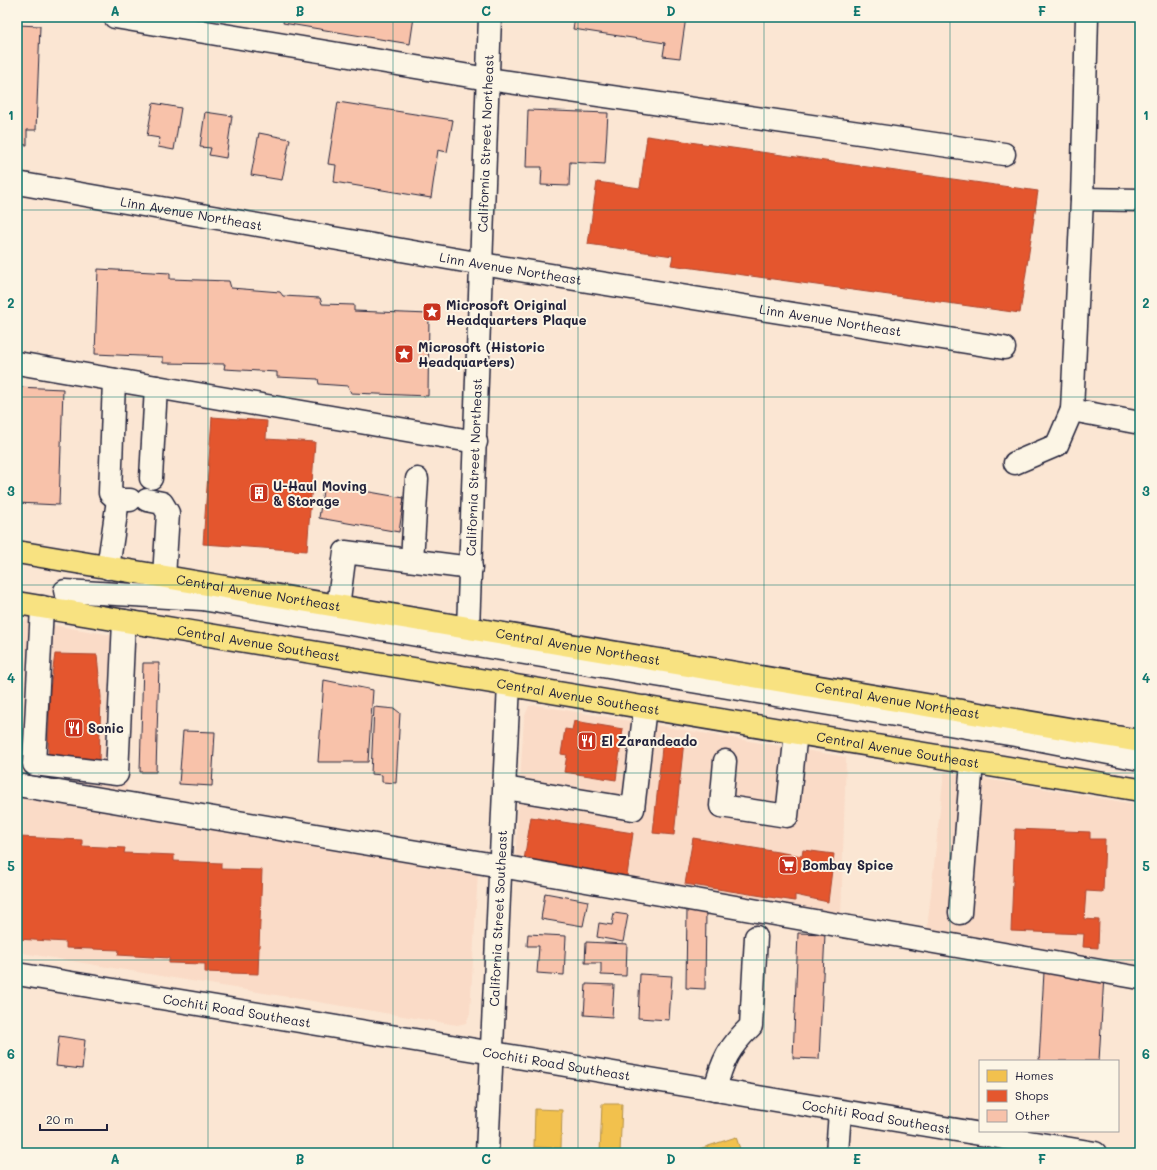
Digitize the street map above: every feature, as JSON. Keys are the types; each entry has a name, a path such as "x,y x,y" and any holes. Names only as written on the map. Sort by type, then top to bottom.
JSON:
{"main road":[{"name":"Central Avenue Northeast","path":"17,552 1140,741"},
{"name":"Central Avenue Southeast","path":"17,603 1140,790"}],"street":[{"path":"115,17 488,79 1004,154"},
{"name":"California Street Northeast","path":"468,629 476,442 490,17"},
{"path":"1015,463 1057,445 1072,410 1082,199 1087,17"},
{"name":"Linn Avenue Northeast","path":"17,183 482,264 1004,348"},
{"path":"1082,199 1140,200"},
{"path":"17,362 476,442"},
{"path":"114,380 110,493 131,500 162,503 168,513 164,577"},
{"path":"151,478 156,387"},
{"path":"1072,410 1140,424"},
{"path":"412,560 417,479"},
{"path":"108,568 131,500"},
{"path":"338,607 345,552 471,568"},
{"name":"Central Avenue Northeast","path":"65,590 202,599 1021,736 1140,759"},
{"path":"42,607 34,764 117,774 124,621"},
{"name":"California Street Southeast","path":"487,1153 509,684"},
{"path":"505,788 633,809 645,707"},
{"path":"725,761 721,806 787,816 796,732"},
{"path":"960,913 972,762"},
{"path":"17,785 500,866 1140,978"},
{"path":"715,1090 721,1066 736,1040 751,1026 756,937"},
{"name":"Cochiti Road Southeast","path":"17,974 492,1052 840,1112 1095,1153"},
{"path":"838,1153 840,1112"}],"shaded area":[{"path":"17,619 135,639 126,794 17,779"},
{"path":"535,705 846,757 841,918 515,862 524,718 529,706"},
{"path":"944,772 1140,805 1140,965 927,930"},
{"path":"17,792 478,871 470,1013 466,1023 457,1025 17,952"}],"building: Homes":[{"path":"602,1104 622,1104 620,1153 600,1153"},
{"path":"535,1109 562,1110 561,1148 534,1147"},
{"path":"736,1137 741,1152 687,1153"}],"building: Shops":[{"path":"647,136 1038,191 1020,313 671,265 673,256 588,244 597,182 640,188"},
{"name":"U-Haul Moving & Storage","path":"212,417 267,421 266,439 315,442 307,551 203,544"},
{"name":"Sonic","path":"55,654 97,655 101,697 99,761 48,759 50,690"},
{"path":"574,721 623,729 616,780 564,772 567,755 561,754 565,729 572,730"},
{"path":"663,738 684,741 674,835 653,833"},
{"path":"531,817 633,833 627,876 524,860"},
{"path":"1015,829 1090,832 1090,839 1105,839 1103,892 1086,891 1084,919 1099,920 1098,948 1083,947 1084,934 1011,931"},
{"path":"20,837 82,840 82,846 125,848 124,853 174,855 174,861 221,863 221,869 262,870 258,974 205,972 205,964 169,963 169,958 118,955 119,950 66,948 66,942 17,939"},
{"path":"693,838 802,856 803,850 834,854 828,902 795,895 795,901 685,884"}],"building: Other":[{"path":"284,17 414,17 410,44 283,23"},
{"path":"575,17 686,17 680,58 663,56 665,43 573,29"},
{"path":"17,25 40,26 36,130 27,130 27,145 17,144"},
{"path":"338,102 453,120 447,152 438,150 431,198 334,182 336,165 328,164"},
{"path":"153,103 181,108 174,150 158,147 160,138 147,136"},
{"path":"528,110 608,113 605,164 570,162 569,186 541,185 542,167 526,167"},
{"path":"205,112 232,116 226,158 209,155 211,148 200,147"},
{"path":"259,133 290,139 282,180 251,175"},
{"path":"98,269 170,273 170,279 229,281 231,288 280,292 283,296 320,298 322,304 354,305 354,311 429,314 428,396 351,393 348,386 319,384 318,379 277,377 277,372 224,369 225,364 163,363 163,357 95,354"},
{"path":"17,387 63,389 59,505 17,503"},
{"path":"324,484 404,498 399,532 319,518"},
{"path":"143,663 159,663 156,772 140,772"},
{"path":"324,680 373,690 368,762 318,762"},
{"path":"374,707 395,709 400,713 396,783 382,782 382,775 371,774"},
{"path":"183,731 215,732 212,786 179,784"},
{"path":"545,893 588,901 583,926 541,919"},
{"path":"687,909 706,909 705,989 686,988"},
{"path":"614,913 628,915 623,942 597,937 599,923 612,925"},
{"path":"798,933 825,934 819,1059 793,1058"},
{"path":"528,934 566,936 564,975 537,973 539,946 527,946"},
{"path":"586,942 627,944 626,976 601,975 601,963 585,963"},
{"path":"1044,972 1104,975 1099,1060 1039,1060"},
{"path":"640,974 672,976 669,1020 638,1018"},
{"path":"586,984 614,985 612,1017 584,1015"},
{"path":"59,1036 85,1040 82,1069 56,1066"}],"place":[{"name":"Microsoft Original Headquarters Plaque","path":"432,312"},
{"name":"Microsoft (Historic Headquarters)","path":"404,354"},
{"name":"U-Haul Moving & Storage","path":"259,493"},
{"name":"Sonic","path":"74,728"},
{"name":"El Zarandeado","path":"587,741"},
{"name":"Bombay Spice","path":"788,865"}]}
